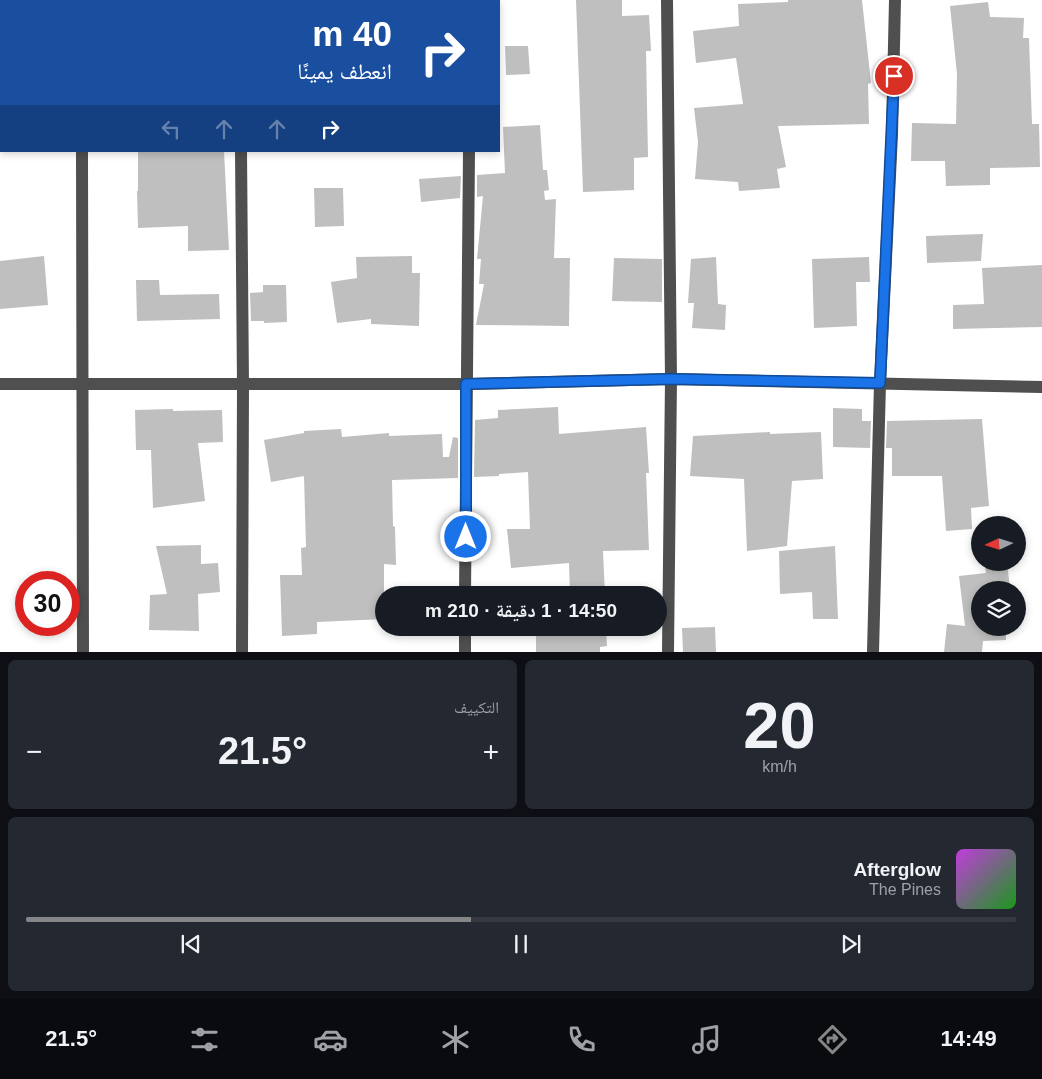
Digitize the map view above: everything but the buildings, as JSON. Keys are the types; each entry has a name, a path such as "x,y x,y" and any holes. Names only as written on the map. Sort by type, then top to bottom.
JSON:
{"street":[{"path":"667,0 671,379 668,652"},
{"path":"873,652 880,383 892,134 895,0"},
{"path":"82,152 83,652"},
{"path":"241,152 243,384 242,652"},
{"path":"465,586 469,152"},
{"path":"0,384 466,384 671,379 1042,387"},
{"path":"465,636 465,652"}],"route":[{"path":"466,537 466,384 671,379 880,383 894,76"}]}
